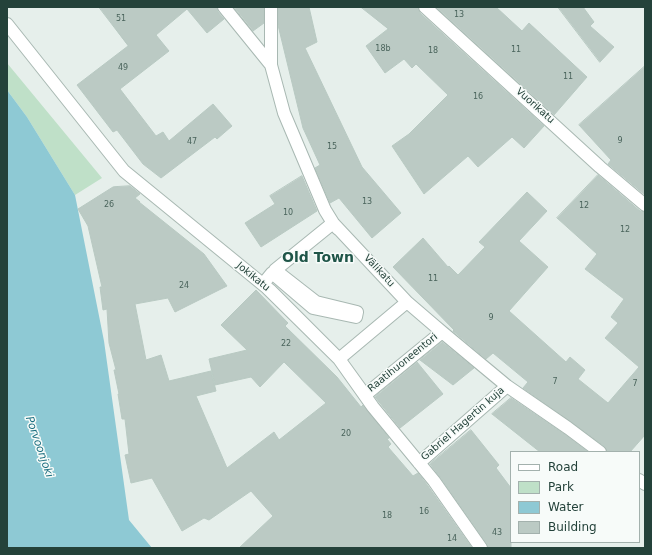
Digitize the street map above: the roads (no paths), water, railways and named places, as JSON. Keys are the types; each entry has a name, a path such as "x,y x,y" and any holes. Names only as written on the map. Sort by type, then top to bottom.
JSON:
{"street":[{"name":"Välikatu","path":"224,7 271,65 284,113 325,210 333,223 408,302"},
{"path":"271,7 271,65"},
{"name":"Vuorikatu","path":"425,7 600,167 645,205"},
{"name":"Jokikatu","path":"7,24 124,171 263,284"},
{"path":"263,284 272,273 313,308 356,318 356,312 316,302 275,270 333,223"},
{"name":"Raatihuoneentori","path":"263,284 338,359 364,395 442,332 408,302"},
{"path":"338,359 408,302"},
{"path":"442,332 507,386 599,451"},
{"name":"Gabriel Hagertin kuja","path":"419,463 507,386"},
{"path":"364,395 434,481 480,548"}],"water":[{"name":"Porvoonjoki","path":"7,90 27,117 75,195 104,341 129,520 152,548 7,548"}],"district":[{"name":"Old Town","path":"318,258"}]}
